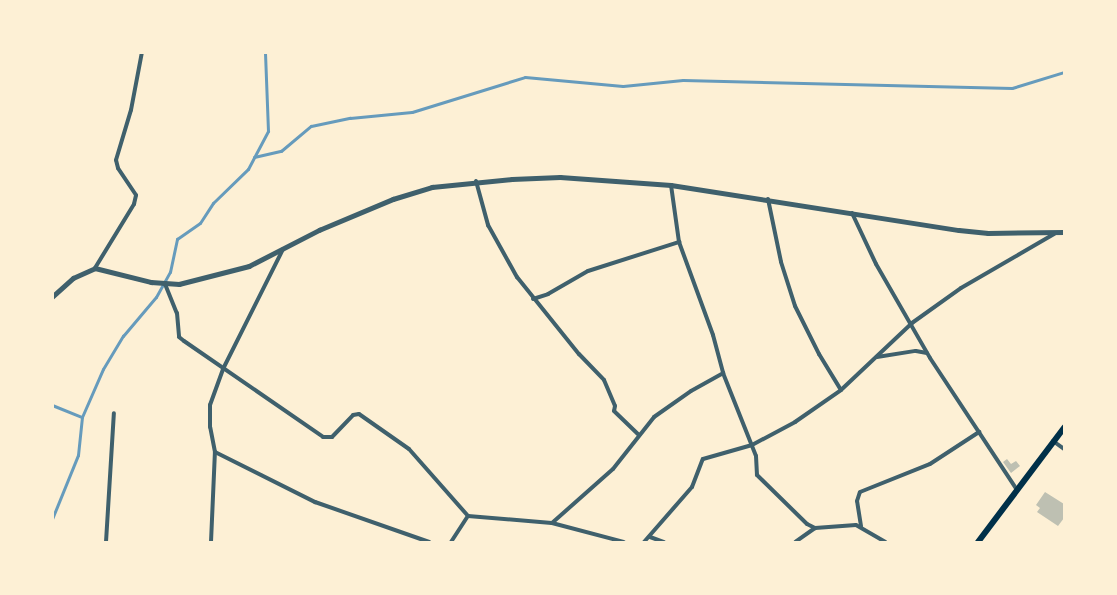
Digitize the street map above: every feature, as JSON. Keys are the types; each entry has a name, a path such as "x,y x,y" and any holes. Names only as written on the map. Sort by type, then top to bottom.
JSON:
{"main road":[{"path":"978,543 1053,440 1065,428"}],"street":[{"path":"52,297 73,279 95,268 134,204 136,195 118,168 116,160 131,110 142,52"},
{"path":"95,268 165,284 179,284 249,266 284,247 393,199 432,187 476,181 560,177 671,185 988,233 1054,234 1065,232"},
{"path":"476,181 492,233 511,268 533,299 604,380 615,406 614,411 639,435"},
{"path":"671,185 679,242 713,335 723,373 752,445 760,479 775,495 789,504 807,524 815,528 861,526 885,543"},
{"path":"768,199 781,262 795,306 815,347 841,390"},
{"path":"851,213 876,264 927,353 1017,490"},
{"path":"644,543 693,487 704,459 752,445 795,422 841,390 912,324 961,288 1054,234"},
{"path":"533,299 548,294 588,271 679,242"},
{"path":"211,543 215,452 210,427 210,405 223,369 284,247"},
{"path":"165,284 177,313 179,337 323,437 332,437 353,416 363,416 410,449 468,516 552,523 624,543"},
{"path":"876,357 916,351 927,353"},
{"path":"552,523 613,469 654,417 723,373"},
{"path":"106,543 114,413"},
{"path":"861,526 857,501 860,492 930,464 979,432"},
{"path":"1053,440 1065,449"},
{"path":"215,452 315,502 429,543"},
{"path":"451,543 468,516"},
{"path":"795,543 815,528"},
{"path":"650,537 664,543"}],"building":[{"path":"1007,459 1011,464 1016,461 1020,466 1011,473 1003,462"},
{"path":"1045,492 1064,504 1064,518 1058,526 1037,512 1040,508 1036,505"}],"waterway":[{"path":"52,519 78,455 82,417 103,369 123,336 156,297 170,272 177,239 200,223 213,203 248,169 268,131 265,52"},
{"path":"254,157 281,151 311,126 350,118 412,112 525,77 623,86 683,80 1012,88 1064,72"},
{"path":"52,405 81,417"}]}
